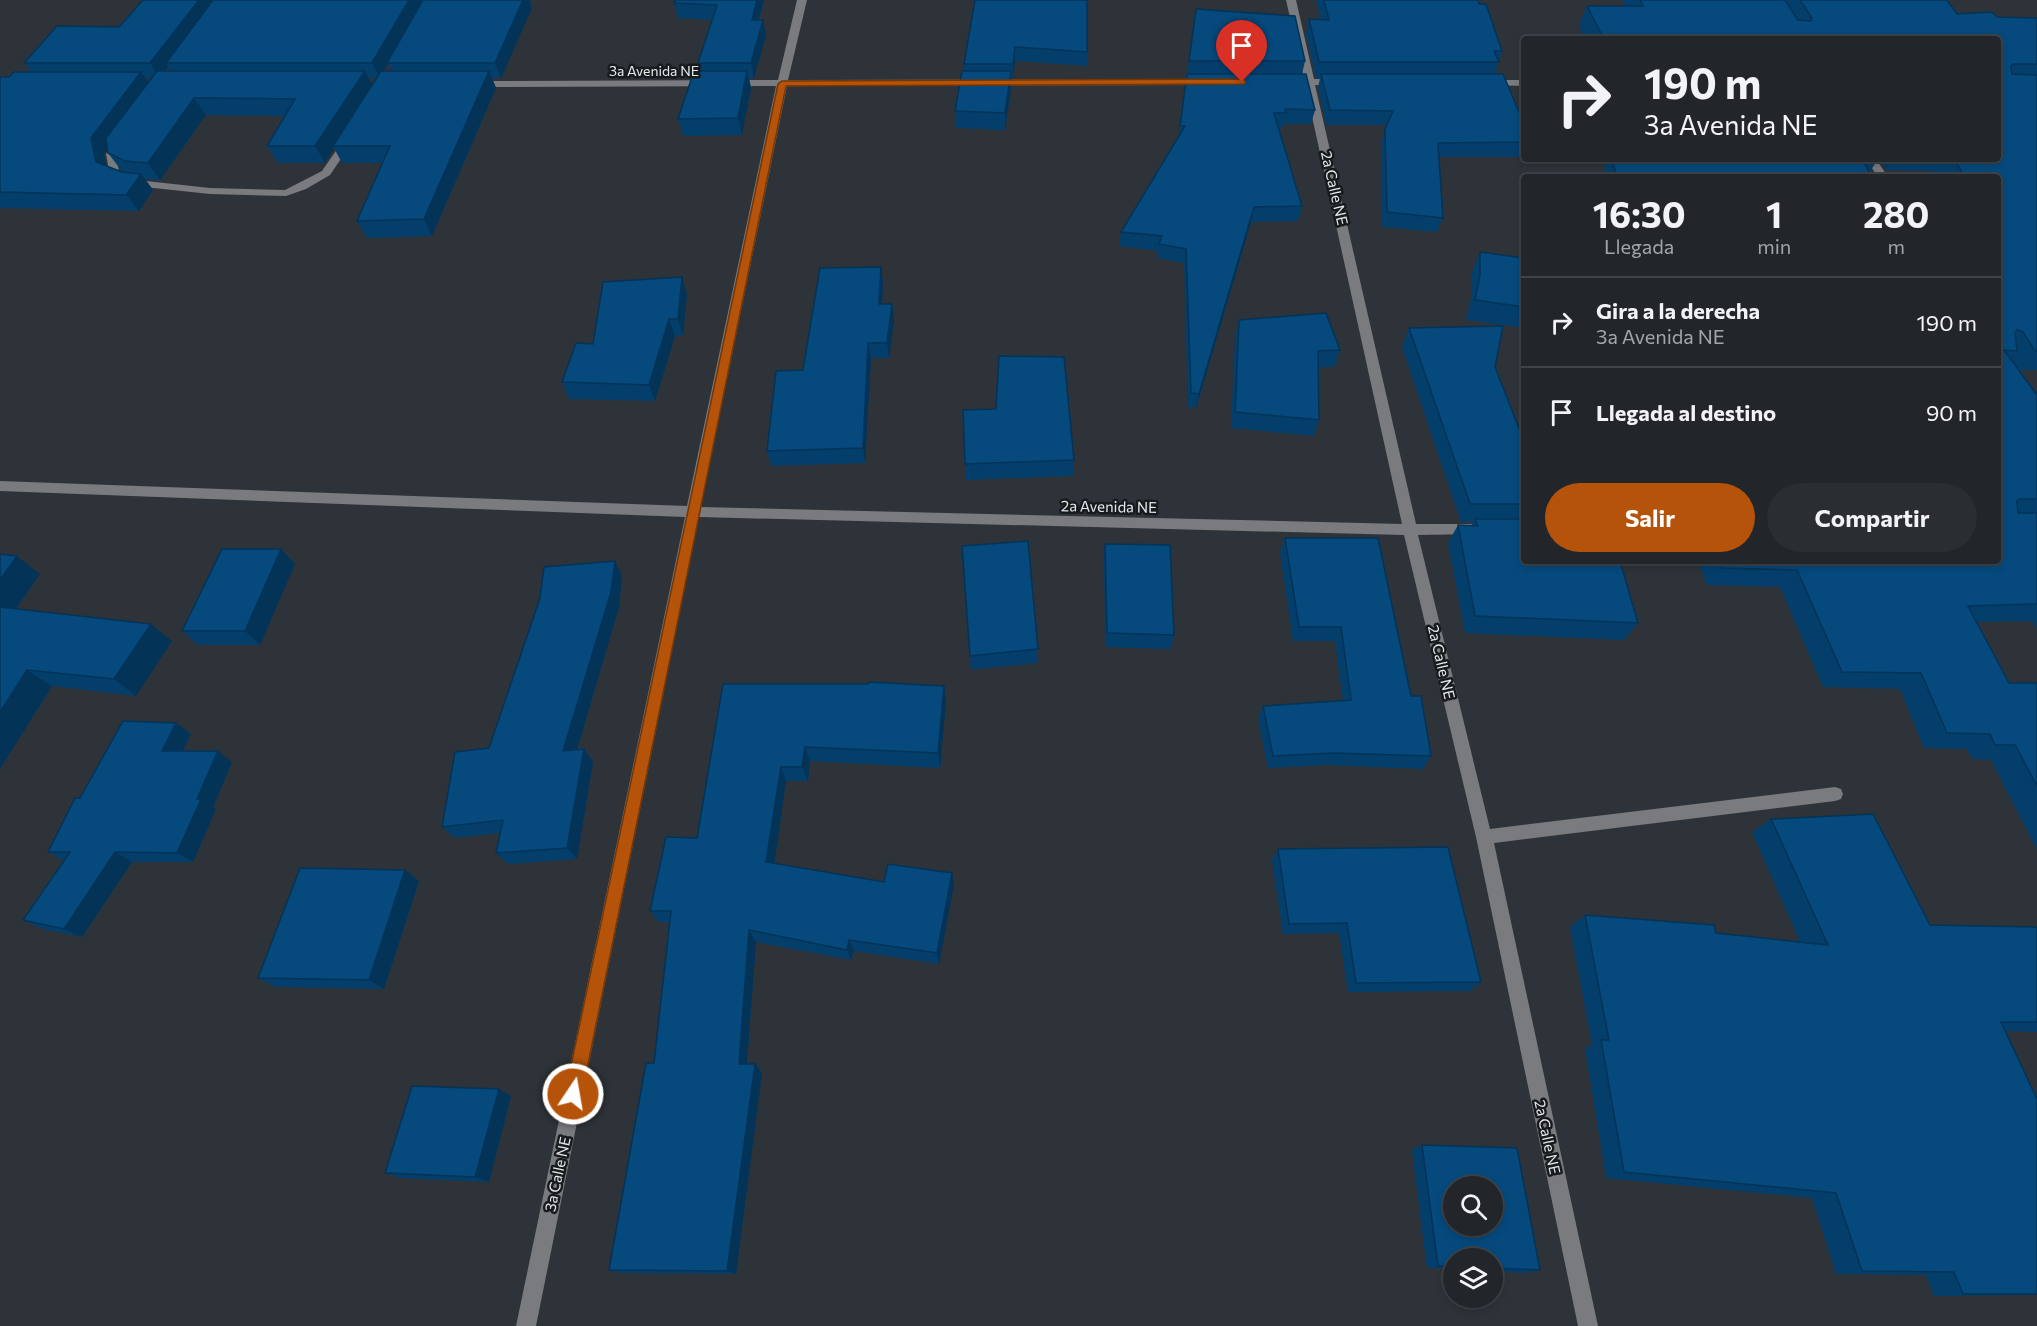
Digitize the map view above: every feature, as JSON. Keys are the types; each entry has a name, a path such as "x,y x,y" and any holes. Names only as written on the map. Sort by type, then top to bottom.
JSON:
{"street":[{"name":"3a Calle NE","path":"526,1326 782,84 802,0"},
{"name":"2a Calle NE","path":"1291,0 1410,530 1484,837 1588,1326"},
{"name":"3a Avenida NE","path":"466,84 1217,82"},
{"path":"1275,82 1346,82"},
{"path":"1477,82 1521,82"},
{"path":"124,137 111,154 114,174 135,183 210,191 286,193 326,173 354,132"},
{"name":"2a Avenida NE","path":"0,486 693,512 1410,530 1490,529"},
{"path":"1484,837 1835,794"}],"building":[{"path":"143,0 199,0 150,63 24,63 57,26 119,27"},
{"path":"213,0 409,0 372,63 166,63"},
{"path":"423,0 523,0 495,63 387,63"},
{"path":"675,0 757,0 752,20 763,20 751,63 698,63 717,5 674,3"},
{"path":"975,0 1087,0 1087,52 1015,47 1013,64 964,64"},
{"path":"1324,0 1478,0 1479,4 1486,4 1502,51 1494,51 1499,62 1319,62 1309,19 1329,20"},
{"path":"1640,0 1785,0 1798,20 1811,21 1812,18 1800,0 1947,0 1957,14 1992,12 1997,17 2037,18 2037,64 2013,64 2011,66 2012,74 2037,75 2037,351 2023,332 2017,330 2015,333 2017,351 2004,350 2037,395 2037,499 2017,501 2018,513 2037,513 2037,604 1968,606 2009,683 2037,683 2037,786 2015,745 1995,745 1990,734 1947,733 1921,673 1842,672 1797,570 1722,568 1721,564 2001,564 2001,174 1963,174 1956,162 2001,162 2001,36 1602,36 1587,6 1643,6"},
{"path":"1196,9 1295,16 1305,61 1189,61"},
{"path":"157,71 365,71 315,146 267,146 295,99 194,98 148,163 125,161 108,153 106,138"},
{"path":"381,71 489,71 424,219 357,221 390,146 333,146"},
{"path":"694,71 747,71 738,118 678,119"},
{"path":"962,71 1011,71 1005,113 955,111"},
{"path":"14,72 141,72 91,138 96,162 122,172 141,174 126,195 0,192 0,77 9,77"},
{"path":"1187,74 1306,74 1315,110 1285,109 1286,113 1274,113 1302,206 1254,207 1199,394 1191,393 1186,249 1159,244 1162,236 1121,232 1185,126 1180,126"},
{"path":"1321,74 1503,74 1521,117 1521,142 1438,143 1443,218 1387,212 1385,129 1393,111 1330,110"},
{"path":"1612,162 1864,162 1870,174 1616,174"},
{"path":"1480,252 1521,258 1521,307 1475,300 1480,275"},
{"path":"881,267 879,304 892,304 887,343 868,343 863,448 767,451 776,371 803,370 820,268"},
{"path":"682,277 678,319 669,319 649,385 562,382 576,343 593,344 603,282"},
{"path":"1326,313 1340,350 1318,351 1319,420 1235,412 1239,320"},
{"path":"1503,326 1495,367 1521,431 1521,504 1470,504 1409,328"},
{"path":"999,356 1064,357 1074,460 965,464 963,410 996,409"},
{"path":"1475,519 1521,519 1521,564 1621,564 1638,623 1475,616 1458,525 1478,526"},
{"path":"1285,538 1378,538 1411,696 1421,696 1431,756 1333,753 1273,756 1263,706 1351,700 1341,627 1299,627"},
{"path":"1028,541 1038,649 970,656 962,546"},
{"path":"1105,544 1170,545 1174,635 1107,633"},
{"path":"222,549 281,549 245,631 182,631"},
{"path":"0,554 17,556 0,580"},
{"path":"615,561 611,592 563,751 584,749 567,848 496,853 503,820 442,827 455,752 489,748 540,598 544,567"},
{"path":"0,607 151,624 114,679 27,670 0,712"},
{"path":"868,682 944,686 938,753 805,747 802,767 781,767 766,862 884,882 888,864 952,873 937,953 849,940 847,950 749,930 739,1064 755,1064 727,1271 609,1270 646,1063 654,1063 671,911 650,911 666,837 697,838 723,684 868,684"},
{"path":"123,721 176,723 162,751 218,751 197,799 201,799 177,853 115,852 64,929 23,920 70,852 48,852 75,798 80,798"},
{"path":"1873,814 1930,925 2037,927 2037,1022 2001,1022 2037,1099 2037,1294 1963,1294 1954,1272 1862,1271 1836,1193 1624,1172 1601,1040 1609,1040 1585,915 1714,925 1716,933 1828,945 1771,819"},
{"path":"1448,847 1481,982 1356,983 1347,923 1289,924 1278,849"},
{"path":"300,868 405,870 369,980 258,978"},
{"path":"412,1086 499,1089 475,1177 385,1173"},
{"path":"1422,1145 1517,1148 1540,1270 1503,1268 1503,1248 1443,1248 1443,1266 1438,1266"}],"route":[{"path":"573,1094 782,84 1242,82"}]}
